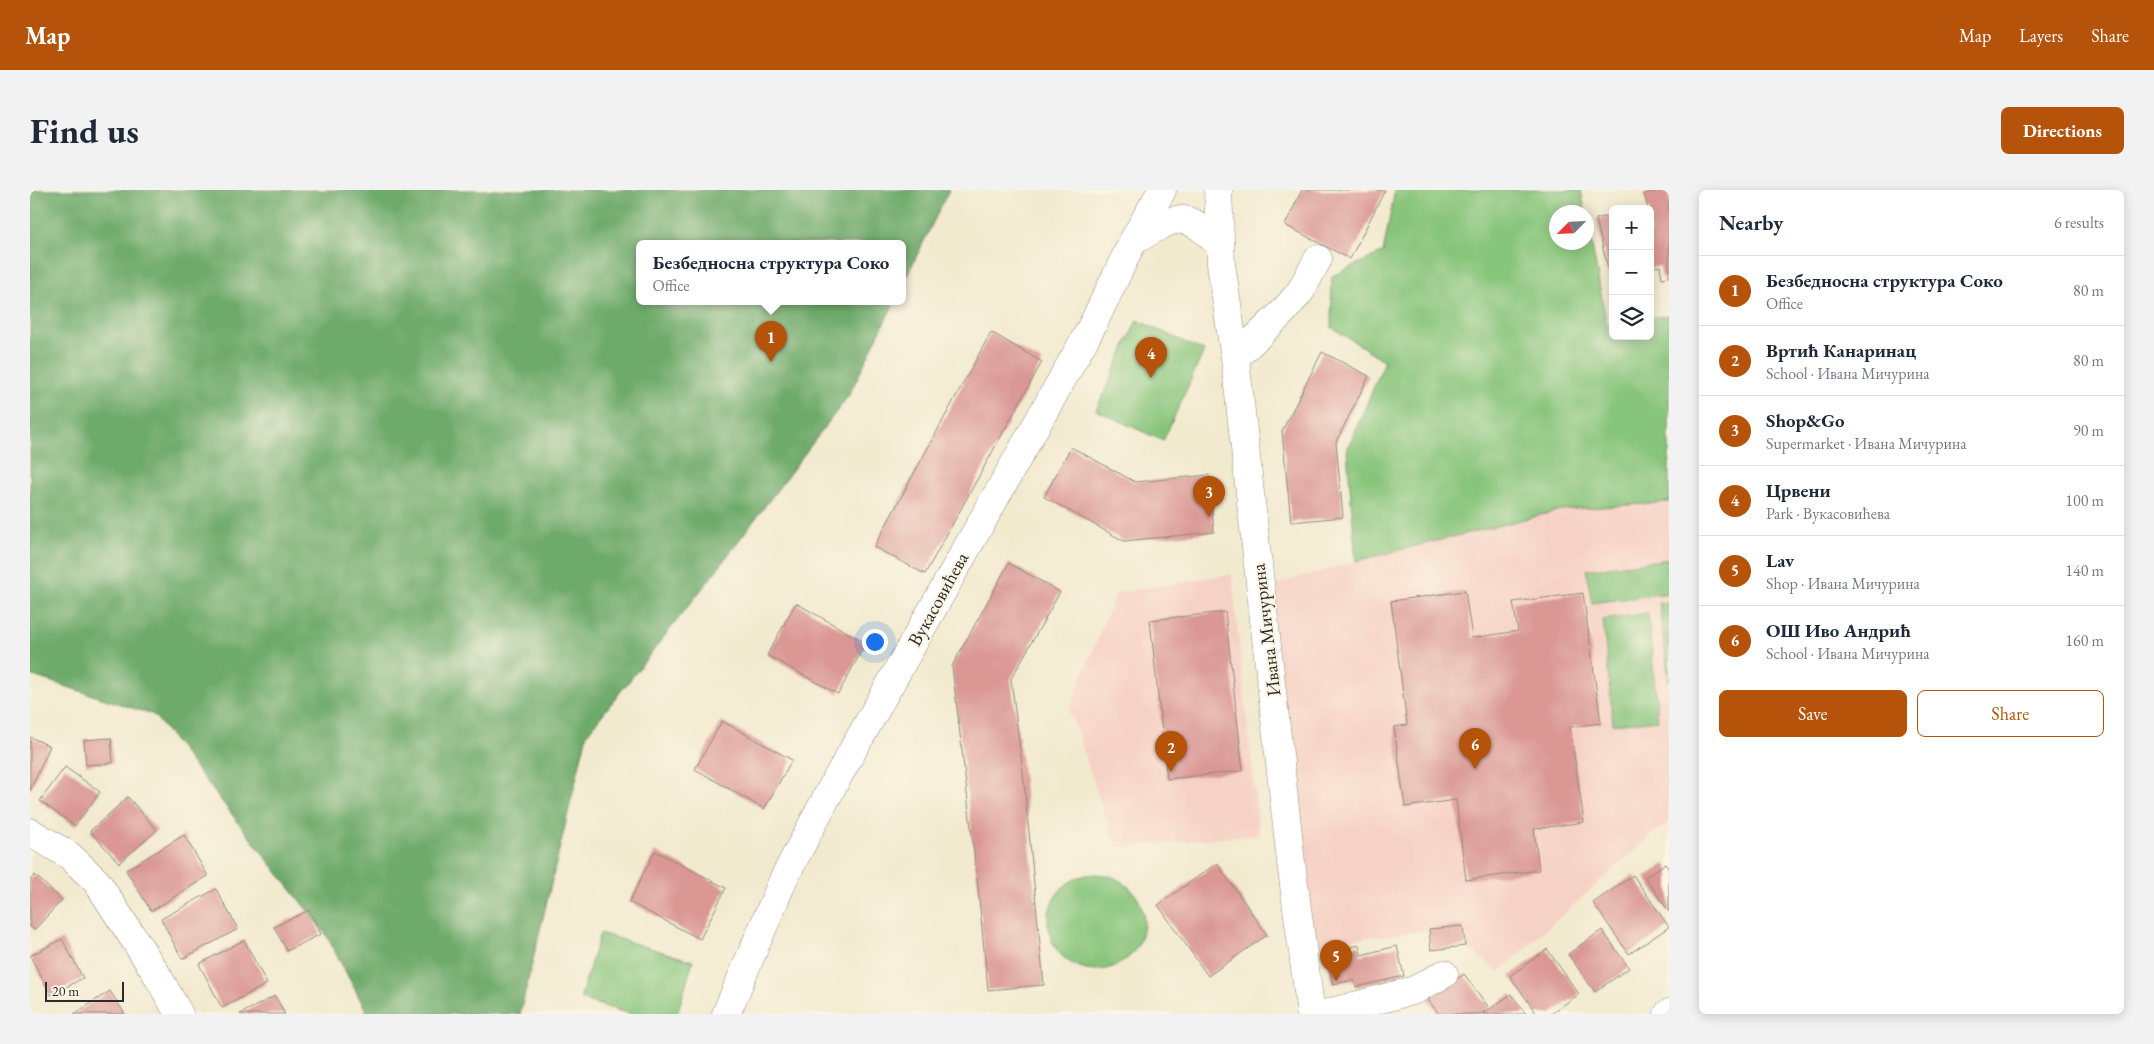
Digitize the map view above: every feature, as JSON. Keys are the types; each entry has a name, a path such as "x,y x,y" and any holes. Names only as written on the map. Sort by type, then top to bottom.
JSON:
{"street":[{"name":"Вукасовићева","path":"726,1014 788,870 832,787 1091,328 1133,241 1162,190"},
{"name":"Ивана Мичурина","path":"1218,190 1220,246 1235,358 1291,862 1311,1014"},
{"path":"1133,241 1164,222 1178,220 1192,222 1205,229 1220,246"},
{"path":"1235,358 1283,312 1300,292 1318,259"},
{"path":"30,832 70,856 97,882 156,973 179,1014"},
{"path":"1324,1014 1415,990 1444,974"}],"shaded area":[{"path":"1669,502 1669,823 1656,831 1499,972 1465,946 1463,926 1302,945 1261,589 1356,561 1561,510"},
{"path":"1232,574 1259,835 1116,847 1069,710 1116,593"}],"green space":[{"path":"30,190 949,190 906,278 906,240 636,240 636,305 893,305 849,395 706,584 587,734 520,1014 368,1014 325,933 154,715 30,675"},
{"path":"1395,190 1581,190 1584,205 1549,205 1549,250 1593,250 1607,326 1609,326 1609,340 1654,340 1654,317 1669,315 1669,502 1561,510 1356,561 1347,450 1385,361 1331,327 1332,276 1383,252"},
{"path":"1137,320 1204,351 1163,441 1096,410"},
{"path":"1669,559 1669,593 1592,603 1586,570"},
{"path":"1669,602 1669,681 1659,603"},
{"path":"1648,613 1658,720 1613,724 1603,620"},
{"path":"1096,874 1114,877 1130,888 1141,904 1144,922 1141,940 1130,956 1114,967 1096,970 1078,967 1062,956 1051,940 1048,922 1051,904 1062,888 1078,877"},
{"path":"600,933 693,961 677,1014 630,1014 580,999"}],"building":[{"path":"1302,190 1385,190 1350,259 1285,225"},
{"path":"1669,190 1669,277 1662,278 1660,266 1654,267 1654,205 1647,205 1644,194"},
{"path":"1609,216 1609,273 1596,219"},
{"path":"991,332 1042,362 925,574 874,547"},
{"path":"1322,352 1369,376 1336,442 1343,517 1291,522 1282,431"},
{"path":"1071,447 1135,482 1209,475 1214,532 1124,541 1044,497"},
{"path":"1009,563 1060,592 1011,679 1023,772 1044,985 988,990 952,666"},
{"path":"1465,591 1472,638 1518,631 1513,602 1583,593 1601,723 1570,727 1584,822 1534,829 1539,870 1466,880 1456,800 1405,807 1394,727 1407,725 1391,601"},
{"path":"796,603 866,643 838,694 767,655"},
{"path":"1225,612 1243,771 1167,779 1150,620"},
{"path":"722,721 792,760 764,809 695,769"},
{"path":"30,737 50,746 30,791"},
{"path":"111,738 113,763 86,765 84,740"},
{"path":"65,767 100,792 75,826 40,801"},
{"path":"128,797 157,830 119,863 90,831"},
{"path":"184,835 208,876 151,911 126,870"},
{"path":"655,851 726,888 700,939 629,902"},
{"path":"1217,863 1267,935 1208,976 1158,905"},
{"path":"1665,864 1669,869 1669,912 1645,877"},
{"path":"35,875 62,900 34,930 30,926 30,880"},
{"path":"1633,875 1669,927 1629,954 1593,903"},
{"path":"216,889 238,929 182,959 161,919"},
{"path":"309,910 321,934 287,951 274,927"},
{"path":"1463,926 1465,946 1431,950 1429,929"},
{"path":"1602,930 1629,968 1595,992 1568,954"},
{"path":"62,939 83,978 51,995 30,956"},
{"path":"244,940 267,984 222,1008 199,964"},
{"path":"1359,945 1361,955 1397,946 1404,976 1356,987 1354,980 1333,984 1325,953"},
{"path":"1547,949 1579,994 1551,1014 1537,1014 1510,976"},
{"path":"1464,974 1489,1008 1481,1014 1439,1014 1428,1000"},
{"path":"110,991 125,1014 74,1014"},
{"path":"1511,994 1526,1014 1483,1014"},
{"path":"275,996 285,1014 240,1014"}],"place":[{"name":"Безбедносна структура Соко","path":"771,362"},
{"name":"Црвени","path":"1151,378"},
{"name":"Shop&Go","path":"1209,517"},
{"name":"ОШ Иво Андрић","path":"1475,769"},
{"name":"Вртић Канаринац","path":"1171,772"},
{"name":"Lav","path":"1336,981"}]}
